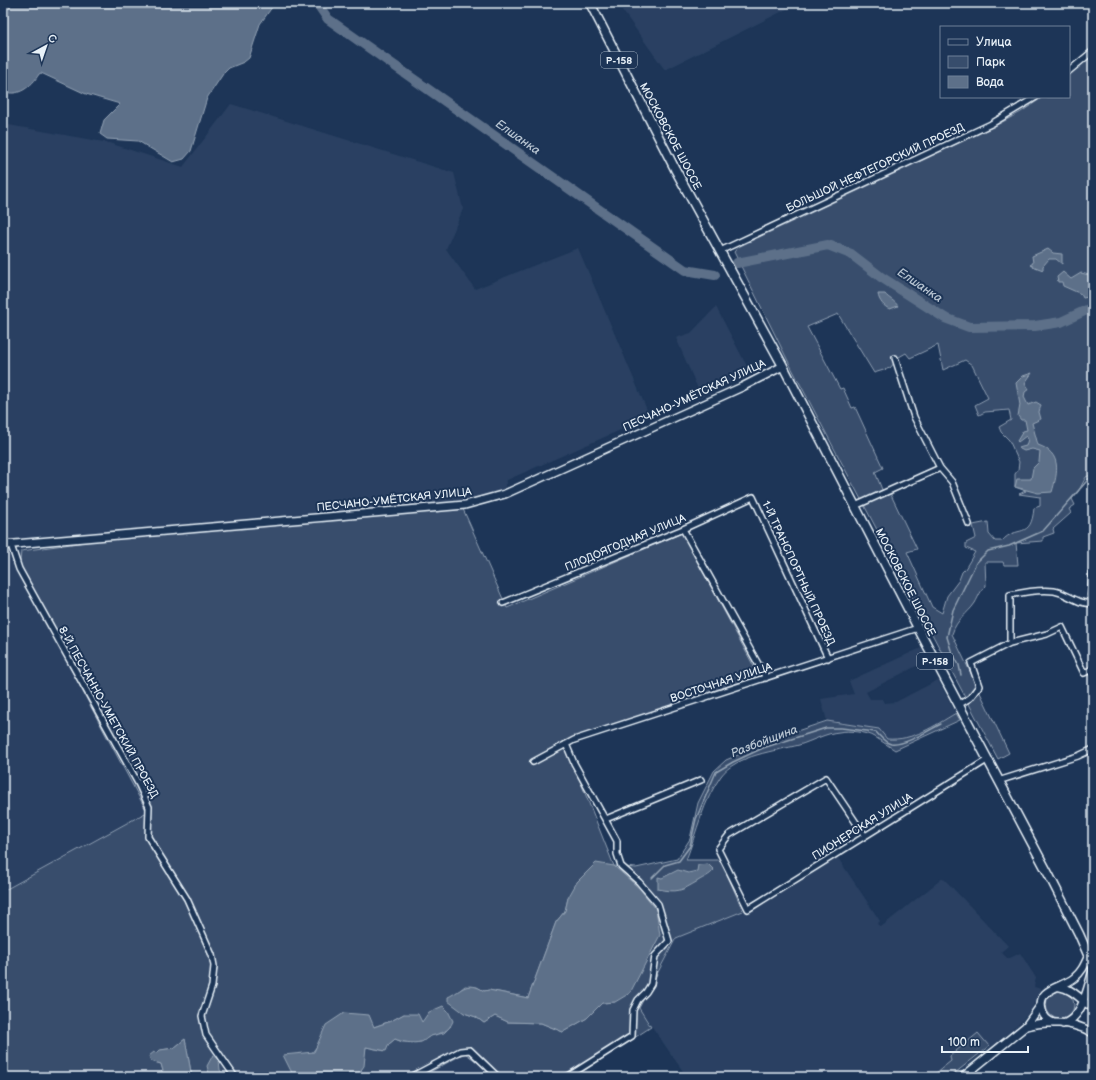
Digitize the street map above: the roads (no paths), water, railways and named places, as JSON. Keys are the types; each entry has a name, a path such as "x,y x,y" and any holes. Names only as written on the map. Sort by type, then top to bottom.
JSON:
{"main road":[{"name":"МОСКОВСКОЕ ШОССЕ","path":"590,3 671,162 783,366 958,705 1054,884 1093,966"},
{"name":"ПЕСЧАНО-УМЁТСКАЯ УЛИЦА","path":"7,545 465,505 505,494 742,387 783,366"},
{"path":"1060,987 1071,981 1079,973 1089,955"},
{"path":"1063,1024 1070,1021 1083,1002 1093,971"},
{"path":"1054,1023 1044,1016 1041,1005 1042,999 1047,992 1054,987 1071,990 1076,997 1093,1008"},
{"path":"1076,997 1078,1004 1077,1012"},
{"path":"963,1077 1026,1026 1041,1005"},
{"path":"1026,1026 1042,1023 1054,1023 1078,1026 1093,1033"}],"street":[{"path":"1070,70 1093,51"},
{"name":"БОЛЬШОЙ НЕФТЕГОРСКИЙ ПРОЕЗД","path":"721,254 991,124 1034,98"},
{"path":"895,358 914,417 940,468 952,482 969,524"},
{"path":"855,506 940,468"},
{"name":"ПЛОДОЯГОДНАЯ УЛИЦА","path":"503,603 684,528 753,497"},
{"name":"1-Й ТРАНСПОРТНЫЙ ПРОЕЗД","path":"753,497 828,658"},
{"path":"684,528 766,678"},
{"name":"8-Й ПЕСЧАННО-УМЕТСКИЙ ПРОЕЗД","path":"7,545 139,785 149,807 147,829 148,837 187,899 212,955 213,977 202,1016 206,1036 235,1077"},
{"path":"1010,643 1010,595 1042,590 1056,591 1083,603 1092,603 1093,563"},
{"path":"958,705 970,698 978,686 971,663 1010,643 1047,634 1062,627 1084,673 1093,669"},
{"name":"ВОСТОЧНАЯ УЛИЦА","path":"533,762 574,740 918,628"},
{"path":"566,744 574,763 617,841 616,854 621,866 639,882 658,904 669,941 655,956 651,984 638,1000 633,1010 632,1036 567,1077"},
{"path":"998,781 1078,756 1093,749"},
{"name":"ПИОНЕРСКАЯ УЛИЦА","path":"865,836 826,778 729,836 718,849 748,909 987,760"},
{"path":"606,819 701,780"},
{"path":"411,1077 460,1051 470,1050 498,1077"}],"water":[{"path":"3,3 275,3 260,24 249,58 244,62 229,68 223,74 207,98 191,151 184,159 173,162 138,141 107,139 100,134 104,120 120,104 86,94 41,73 33,83 24,90 14,93 3,91"},
{"path":"1048,249 1053,253 1062,254 1062,264 1056,259 1049,259 1043,266 1043,270 1030,265 1033,263 1032,256"},
{"path":"1063,272 1071,279 1081,273 1093,276 1093,296 1083,298 1081,294 1063,286 1062,282 1058,282 1057,277"},
{"path":"878,294 885,294 898,306 890,309 888,308 881,301"},
{"path":"1032,373 1025,383 1029,389 1025,392 1024,397 1028,405 1036,402 1041,405 1039,412 1041,419 1032,423 1038,445 1046,448 1055,458 1057,470 1052,492 1038,493 1015,487 1017,479 1031,479 1033,468 1039,462 1040,451 1032,449 1024,451 1018,448 1026,446 1028,439 1026,436 1018,442 1017,441 1023,431 1027,430 1025,420 1021,420 1018,416 1020,405 1016,383 1023,376"},
{"path":"596,863 614,866 640,889 656,909 660,935 630,993 615,1002 602,1003 587,1018 563,1032 541,1023 508,1022 495,1016 484,1023 476,1017 464,1013 448,1001 448,997 469,986 473,986 484,991 489,990 528,998 556,922 565,911 568,898 577,882"},
{"path":"708,864 714,870 687,887 675,891 658,889 658,877 662,878 678,870 688,873 697,871 698,865"},
{"path":"443,1006 448,1011 453,1021 447,1030 417,1043 395,1039 389,1044 386,1051 366,1047 364,1066 356,1077 294,1077 283,1055 314,1052 326,1025 344,1013 369,1015 374,1027 391,1021 404,1014 418,1014 422,1022 429,1012"},
{"path":"185,1039 191,1072 194,1077 154,1077 163,1071 161,1064 151,1061 149,1056 160,1050 174,1048"},
{"path":"213,1055 219,1059 220,1070 222,1073 216,1077 210,1077 207,1066"}],"waterway":[{"name":"Елшанка","path":"317,3 328,19 685,270 715,275"},
{"name":"Елшанка","path":"737,263 828,245 851,254 881,277 945,318 969,327 1035,326 1061,322 1093,307"},
{"name":"Разбойщина","path":"961,675 959,665 951,650 947,637 953,610 976,563 988,551 1009,546 1043,531 1093,474"},
{"name":"Разбойщина","path":"652,878 665,865 679,861 690,846 696,819 716,772 733,762 763,748 826,728 876,732 886,742 897,744 910,740 941,724"}]}
